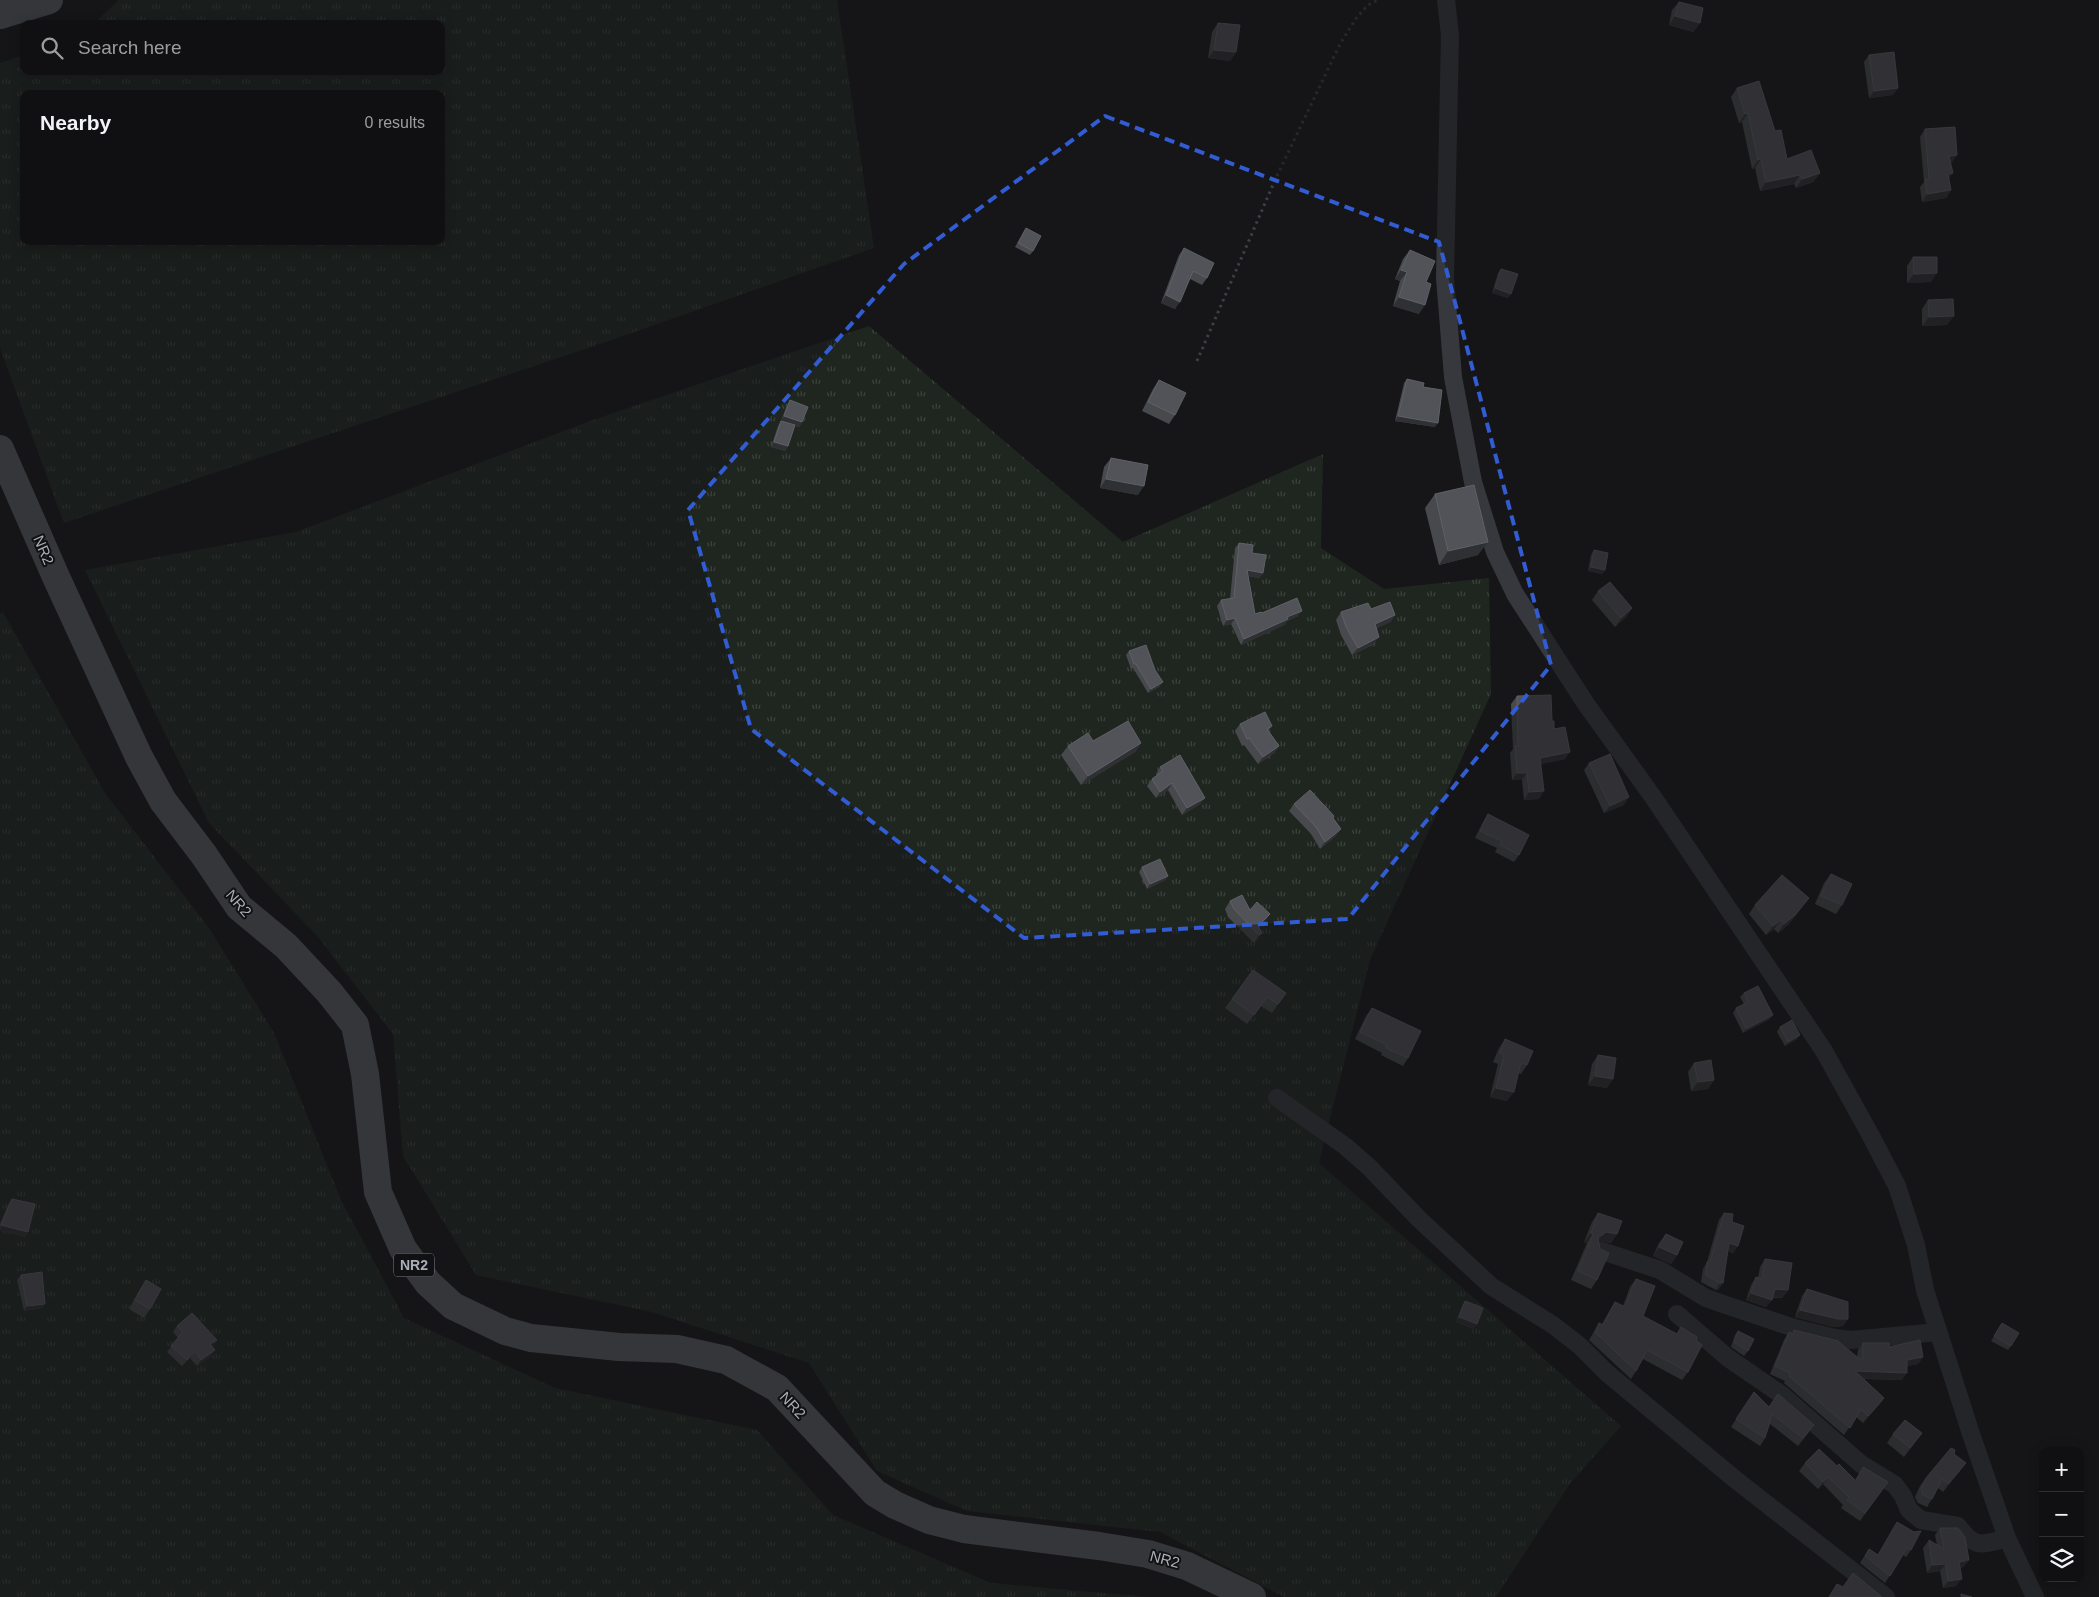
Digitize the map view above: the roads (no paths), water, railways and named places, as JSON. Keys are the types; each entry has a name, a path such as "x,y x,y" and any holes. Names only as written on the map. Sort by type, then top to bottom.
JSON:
{"highway":[{"path":"0,15 49,0"},
{"name":"NR2","path":"0,449 139,758 163,801 204,855 239,907 286,946 329,992 355,1025 366,1074 378,1192 402,1249 428,1283 453,1306 505,1331 531,1338 619,1347 677,1349 726,1360 777,1388 875,1493 895,1505 929,1520 964,1529 1148,1554 1187,1566 1252,1597"}],"street":[{"path":"1446,0 1450,35 1445,278 1453,377 1474,482 1495,552 1515,594 1586,704 1664,813 1824,1051 1897,1186 1916,1245 1925,1290 1938,1332 2007,1538 2035,1597"},
{"path":"1276,1098 1345,1146 1491,1286 1553,1325 1580,1346 1607,1372 1736,1480 1886,1597"},
{"path":"1602,1251 1660,1270 1706,1298 1784,1325 1835,1338 1850,1340 1938,1332"},
{"path":"1676,1314 1728,1358 1782,1395 1861,1464 1895,1486 1903,1496 1909,1510 1921,1520 1958,1526 1968,1540 1982,1544 2007,1538"}]}
